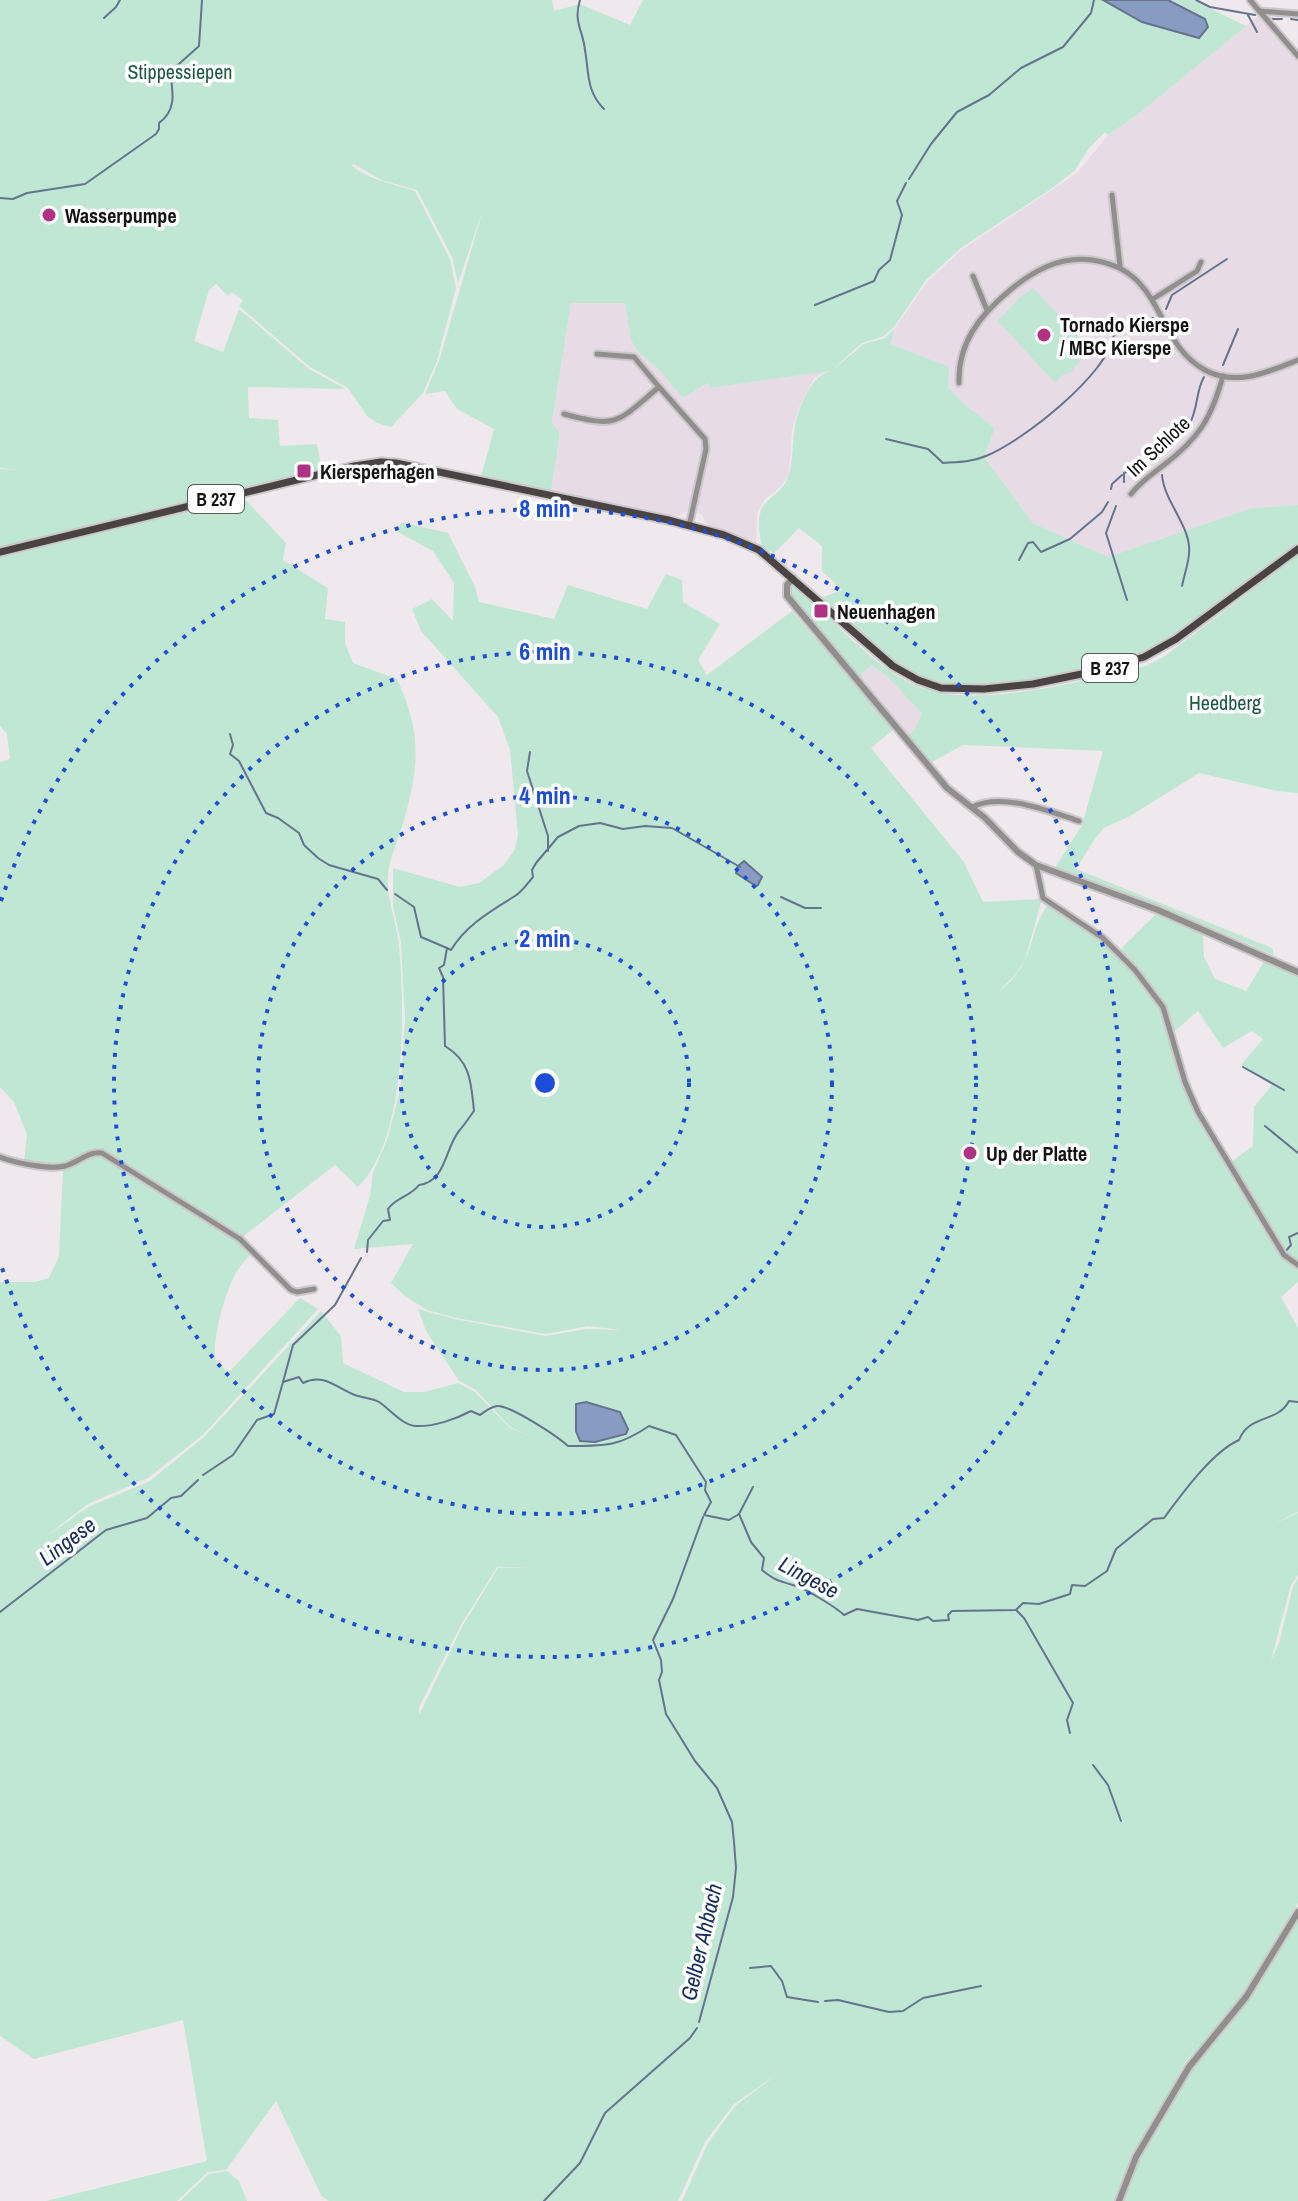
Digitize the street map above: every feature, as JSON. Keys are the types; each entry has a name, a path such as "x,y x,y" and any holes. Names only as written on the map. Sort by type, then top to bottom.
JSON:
{"main road":[{"name":"B 237","path":"0,552 305,477 381,462 471,477 724,535 759,550 902,673 941,688 984,689 1033,684 1144,657 1176,639 1298,549"}],"street":[{"path":"1250,0 1298,56"},
{"path":"1258,11 1298,14"},
{"path":"1112,195 1120,266"},
{"path":"959,383 961,358 972,327 987,310 1029,275 1047,265 1084,259 1120,266 1135,278 1153,299 1175,340 1194,363 1206,370 1243,378 1298,360"},
{"path":"1153,299 1197,271 1201,262"},
{"path":"973,276 987,310"},
{"path":"597,354 634,357 705,439 706,449 689,526"},
{"name":"Im Schlote","path":"1131,494 1138,484 1198,435 1207,422 1223,376"},
{"path":"564,414 591,422 618,421 659,387"},
{"path":"793,577 787,585 787,596 947,788 1018,852 1036,865 1171,915 1298,972"},
{"path":"971,808 981,803 1004,802 1034,807 1079,821"},
{"path":"1036,865 1043,898 1103,938 1135,970 1163,1007 1185,1082 1198,1112 1284,1255 1298,1265"},
{"path":"0,1157 24,1164 63,1167 96,1152 102,1153 240,1239 291,1290 314,1289"},
{"path":"1119,2201 1136,2157 1189,2067 1246,1997 1298,1912"}],"shaded area":[{"path":"1258,16 1298,61 1298,505 1252,508 1108,557 1033,523 984,457 995,428 948,387 889,344 895,328 927,282 961,250 1077,173 1108,135"},
{"path":"625,302 631,340 638,352 683,398 709,383 711,388 831,370 814,378 799,408 792,430 789,474 781,487 765,499 757,513 756,543 707,524 701,514 687,511 677,517 551,491 560,433 552,424 571,303"},
{"path":"871,665 888,677 922,714 915,729 907,736 859,678"}],"green space":[{"name":"Stippessiepen","path":"0,0 552,0 554,11 580,4 630,25 643,0 1193,0 1246,26 1137,115 1108,135 1105,132 1089,148 1075,170 1054,187 961,248 926,280 894,327 884,336 862,343 832,370 864,344 885,338 895,328 890,344 949,367 948,387 995,428 984,457 1033,523 1108,557 1252,508 1298,505 1298,543 1169,638 1141,653 1084,669 983,684 942,683 917,675 896,664 820,598 842,590 822,571 822,546 799,528 774,553 762,547 760,516 763,507 786,482 801,406 814,382 829,371 710,388 708,383 683,398 638,352 631,340 625,303 571,303 552,423 560,433 551,491 481,477 494,429 457,409 445,391 425,394 439,361 483,210 458,283 452,257 417,190 381,180 354,164 351,165 374,178 415,191 450,259 456,288 437,361 423,393 391,427 377,423 367,416 348,388 310,367 239,306 243,300 231,292 228,296 216,284 209,290 194,341 223,352 239,309 309,369 346,389 248,387 249,418 278,420 280,446 317,444 322,469 0,547 0,469 21,470 0,468"},
{"name":"Tornado Kierspe / MBC Kierspe","path":"1033,288 1090,349 1070,373 1064,374 1055,383 998,321"},
{"path":"242,496 286,543 283,560 328,588 325,619 345,622 345,643 353,663 397,679 411,718 416,752 412,787 388,874 399,946 402,1038 394,1107 386,1138 374,1165 358,1187 335,1165 241,1238 102,1151 63,1166 24,1162 27,1134 14,1102 0,1087 0,762 10,759 7,734 0,726 0,557"},
{"path":"401,522 448,533 475,587 479,602 554,619 568,585 647,609 666,574 682,580 683,602 720,624 698,660 707,675 792,611 894,729 871,748 964,862 983,902 1042,899 1025,960 1048,904 1099,936 1162,1007 1181,1082 1207,1132 1282,1256 1298,1266 1298,1282 1281,1297 1298,1328 1298,1512 1271,1525 1298,1513 1298,1575 1291,1585 1271,1660 1279,1643 1293,1586 1298,1579 1298,1903 1230,2014 1186,2061 1133,2158 1116,2201 682,2201 708,2143 735,2106 780,2072 734,2104 705,2142 678,2201 329,2201 322,2197 276,2101 226,2170 208,2172 177,2201 46,2201 207,2161 183,2020 34,2059 0,2036 0,1282 35,1282 49,1278 59,1256 63,1169 89,1156 102,1154 239,1240 252,1253 232,1281 217,1330 216,1362 229,1372 300,1298 318,1309 203,1435 148,1478 88,1504 44,1538 88,1507 150,1481 204,1437 321,1311 341,1336 343,1363 404,1392 424,1392 458,1383 475,1392 510,1428 528,1435 510,1427 476,1390 459,1381 426,1331 418,1309 546,1336 586,1329 621,1330 588,1326 546,1334 427,1310 391,1283 413,1244 354,1249 370,1196 373,1173 388,1137 401,1086 405,1018 401,942 393,906 393,868 460,887 479,883 504,865 515,849 518,835 510,750 498,717 421,631 412,609 432,599 453,621 454,583 433,551 398,532","holes":["497,1567 530,1568 498,1568 463,1625 419,1715 419,1707 461,1625"]},
{"name":"Heedberg","path":"1298,555 1298,793 1199,773 1130,816 1104,828 1076,869 1272,948 1274,955 1160,906 1055,868 1082,825 1103,751 963,745 930,763 907,736 915,729 922,714 888,677 871,665 858,678 790,597 789,587 795,585 853,641 901,678 942,693 999,694 1062,685 1146,666 1165,656"},
{"path":"1156,914 1203,934 1204,957 1215,979 1246,991 1265,960 1298,977 1298,1263 1286,1254 1231,1162 1253,1146 1254,1107 1272,1085 1241,1065 1263,1039 1252,1031 1223,1048 1198,1011 1174,1032 1165,1007 1119,951"},
{"path":"1298,1921 1298,2201 1123,2201 1139,2160 1192,2067 1249,2000"},
{"path":"227,2171 239,2181 247,2201 180,2201 209,2174"}],"water":[{"path":"1103,0 1168,0 1205,19 1208,27 1199,38 1142,22"},
{"path":"744,861 762,877 758,885 736,873"},
{"path":"586,1402 620,1412 628,1429 626,1434 595,1442 580,1441 576,1431 576,1404"}],"waterway":[{"path":"104,18 120,0"},
{"path":"0,198 13,199 27,193 85,184 156,134 159,123 171,106 170,72 199,46 202,0"},
{"path":"580,0 578,20 589,81 604,109"},
{"path":"909,179 931,144 957,112 989,95 1021,68 1063,47 1091,13 1094,0"},
{"path":"1196,0 1210,7 1255,15"},
{"path":"1248,15 1257,32"},
{"path":"1272,19 1282,19"},
{"path":"1291,19 1298,20"},
{"path":"815,305 874,281 879,270 890,260 902,215 897,201 906,183"},
{"path":"1166,309 1172,295 1227,259"},
{"path":"886,439 928,449 943,463 986,456 1021,436 1062,404 1097,368 1114,335 1153,318"},
{"path":"1223,365 1238,329"},
{"path":"1189,425 1204,377"},
{"path":"1124,482 1124,473 1148,462 1181,437"},
{"path":"1111,489 1122,475"},
{"path":"1162,475 1167,495 1189,544 1182,586"},
{"path":"1019,560 1028,543 1033,542 1041,552 1070,539 1102,512 1108,502"},
{"path":"1116,506 1106,533 1127,600"},
{"path":"230,734 233,745 230,754 239,761 266,813 299,833 304,845 318,858 329,865 378,879 387,890"},
{"path":"530,752 527,771 548,836 548,851"},
{"path":"367,1252 368,1240 383,1221 390,1220 388,1209 419,1185 435,1178 454,1138 474,1111 465,1066 445,1046 443,977 439,968 444,965 447,948 451,950 472,926 520,892 533,877 532,870 536,863 558,837 579,826 600,823 623,829 645,826 672,828 740,867"},
{"path":"395,894 414,907 421,937 447,948"},
{"path":"781,897 805,908 821,908"},
{"path":"1243,1067 1284,1090"},
{"path":"1265,1126 1298,1153"},
{"path":"1285,1252 1291,1245 1289,1237 1298,1233"},
{"path":"283,1382 293,1345 335,1305 361,1258"},
{"name":"Lingese","path":"203,1475 233,1455 257,1420 274,1414 283,1382 299,1377 303,1383 324,1380 376,1401 401,1420 416,1426 445,1422 471,1411 480,1415 497,1406 522,1416 568,1446 620,1442 649,1426 676,1435 706,1482 705,1490 711,1502 704,1515 729,1520 739,1514 751,1542 764,1558 762,1570 771,1577 807,1591 844,1615 857,1609 918,1620 928,1617 933,1621 949,1620 948,1615 952,1611 1016,1610 1023,1603 1039,1604 1070,1594 1072,1585 1085,1586 1107,1571 1116,1549 1153,1519 1164,1518 1208,1464 1239,1440 1249,1426 1278,1413 1289,1401 1298,1402"},
{"name":"Lingese","path":"0,1612 106,1530 147,1518 171,1498 181,1496 198,1480"},
{"path":"739,1514 753,1487"},
{"name":"Gelber Ahbach","path":"699,2022 733,1897 736,1868 732,1822 717,1788 695,1761 666,1714 659,1680 661,1660 653,1640 673,1599 703,1517"},
{"path":"1017,1611 1073,1703 1067,1720 1070,1733"},
{"path":"1093,1765 1108,1785 1121,1821"},
{"path":"750,1968 771,1966 782,1981 787,1997 818,2002"},
{"path":"825,2001 838,2000 889,2012 903,2011 923,1998 981,1986"},
{"name":"Gelber Ahbach","path":"544,2201 580,2163 605,2113 690,2038 697,2028"}],"place":[{"name":"Wasserpumpe","path":"49,215"},
{"name":"Tornado Kierspe / MBC Kierspe","path":"1044,335"},
{"name":"Kiersperhagen","path":"304,471"},
{"name":"Neuenhagen","path":"821,611"},
{"name":"Up der Platte","path":"970,1153"}]}
